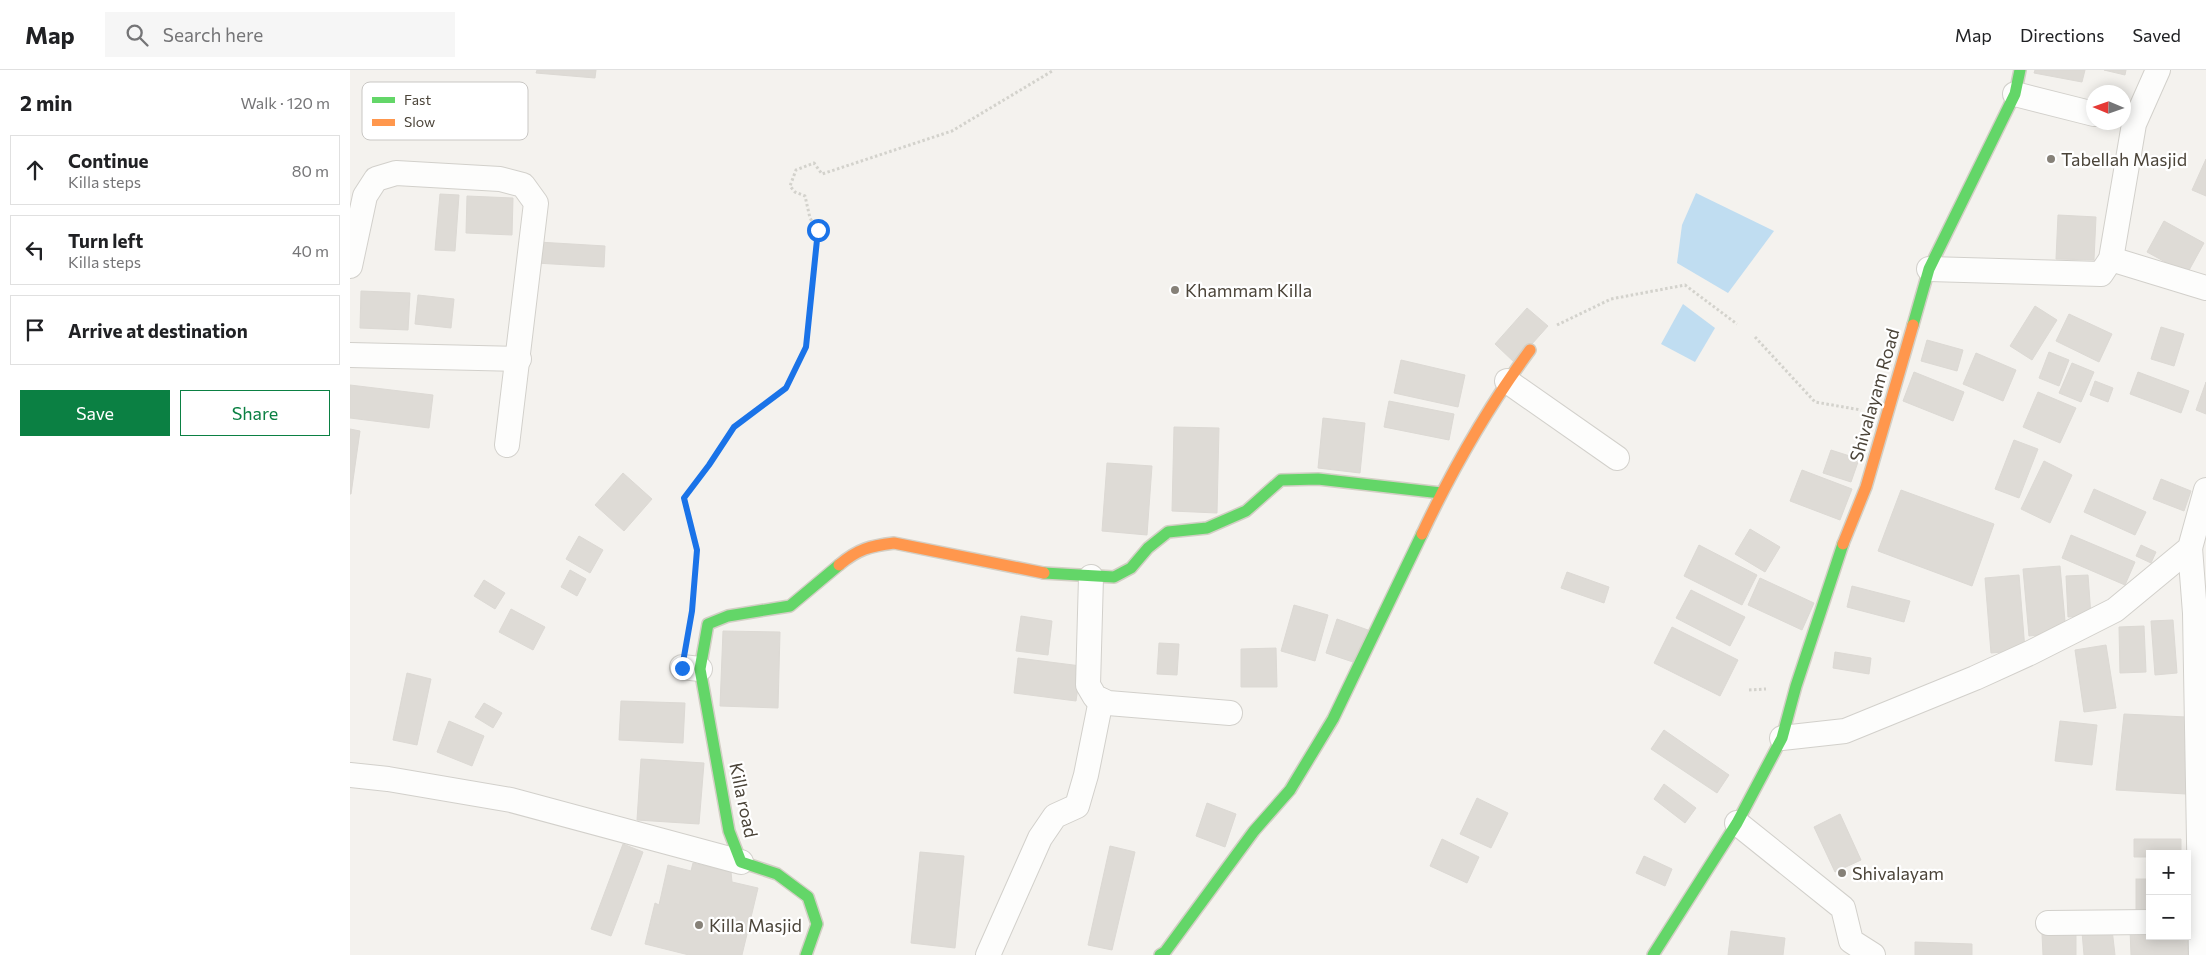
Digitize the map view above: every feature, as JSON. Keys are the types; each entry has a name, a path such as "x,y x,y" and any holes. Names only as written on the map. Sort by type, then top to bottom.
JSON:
{"street":[{"name":"Shivalayam Road","path":"1655,954 1737,823 1782,738 1796,686 1849,525 1866,487 1929,269 2015,94 2020,70"},
{"path":"2131,118 2158,70"},
{"path":"2015,94 2086,112"},
{"path":"1929,269 2101,274 2111,259 2128,130"},
{"path":"350,266 365,196 376,178 396,173 500,179 523,185 536,203 508,445"},
{"path":"2111,259 2206,288"},
{"path":"1160,955 1165,952 1254,831 1290,790 1332,719 1441,493 1507,381 1530,350"},
{"path":"350,355 519,360"},
{"path":"1507,381 1617,458"},
{"path":"1230,713 1108,703 1095,697 1088,685 1091,577 1114,577 1130,568 1148,548 1168,532 1207,528 1246,511 1281,480 1318,479 1441,493"},
{"path":"2201,955 2194,921 2200,614 2190,548 2206,490"},
{"name":"Killa road","path":"806,955 817,924 808,897 777,874 742,862 729,831 691,668 708,624 728,616 790,606 853,553 871,546 894,543 1048,574 1091,577"},
{"path":"1782,738 1845,731 2030,653 2115,610 2190,548"},
{"path":"988,955 1040,838 1055,816 1077,806 1086,775 1101,700"},
{"path":"350,775 388,779 511,800 742,862"},
{"path":"1737,823 1843,908 1851,941 1873,955"},
{"path":"2048,923 2146,922"}],"path":[{"path":"693,602 697,550 684,498 734,427 786,388 806,347 818,230 810,218 805,196 795,192 790,186 796,170 814,164 822,174 952,131 1054,70"},
{"path":"1557,325 1611,299 1685,284 1737,324"},
{"path":"1755,337 1815,402 1886,415"}],"water":[{"path":"1696,193 1774,231 1728,293 1677,263 1682,225"},
{"path":"1683,304 1715,328 1695,362 1661,344"}],"building":[{"path":"537,70 596,70 595,78 536,73"},
{"path":"2035,70 2085,70 2082,82 2034,73"},
{"path":"2104,70 2126,70 2125,75"},
{"path":"2206,159 2206,196 2192,190"},
{"path":"440,194 459,195 455,251 435,250"},
{"path":"467,196 513,198 512,235 466,233"},
{"path":"2058,215 2096,217 2094,260 2056,259"},
{"path":"2164,221 2204,243 2187,274 2147,252"},
{"path":"538,242 605,246 604,267 536,263"},
{"path":"361,291 410,293 408,330 360,328"},
{"path":"418,295 454,299 451,328 415,324"},
{"path":"2035,306 2057,320 2032,360 2010,346"},
{"path":"1527,308 1548,326 1515,363 1495,344"},
{"path":"2069,314 2112,334 2099,362 2056,341"},
{"path":"2161,327 2184,334 2174,366 2151,359"},
{"path":"1927,340 1963,350 1957,371 1921,361"},
{"path":"2049,352 2069,360 2059,386 2039,378"},
{"path":"1976,353 2016,370 2003,401 1963,384"},
{"path":"1401,360 1465,375 1458,407 1394,393"},
{"path":"2072,363 2094,372 2081,402 2059,393"},
{"path":"1914,372 1964,392 1953,421 1903,401"},
{"path":"2138,372 2189,391 2181,413 2130,394"},
{"path":"2095,381 2113,388 2108,402 2090,395"},
{"path":"2206,382 2206,414 2196,410"},
{"path":"350,385 433,395 429,428 350,418"},
{"path":"2038,392 2076,408 2060,443 2023,427"},
{"path":"1389,401 1454,414 1449,440 1384,427"},
{"path":"1323,418 1365,423 1360,473 1318,468"},
{"path":"1174,427 1219,428 1217,513 1172,511"},
{"path":"350,429 360,431 351,494 350,494"},
{"path":"2014,440 2038,449 2019,498 1995,489"},
{"path":"1831,450 1859,459 1851,482 1823,473"},
{"path":"2044,461 2072,475 2050,523 2021,509"},
{"path":"1107,463 1152,466 1147,535 1102,531"},
{"path":"1802,470 1852,489 1840,520 1790,501"},
{"path":"623,473 652,499 624,531 595,505"},
{"path":"2161,479 2191,491 2184,511 2153,499"},
{"path":"2094,489 2146,512 2135,535 2084,512"},
{"path":"1901,490 1994,524 1972,586 1878,551"},
{"path":"1750,529 1780,547 1765,572 1735,554"},
{"path":"2071,535 2135,562 2125,585 2062,558"},
{"path":"579,536 603,550 590,573 566,559"},
{"path":"1699,545 1757,575 1742,605 1684,576"},
{"path":"2141,545 2156,552 2151,563 2136,556"},
{"path":"2060,566 2066,632 2029,636 2023,569"},
{"path":"570,570 586,579 577,596 561,587"},
{"path":"1567,572 1609,587 1604,603 1561,588"},
{"path":"2019,575 2025,650 1991,653 1985,578"},
{"path":"2088,575 2091,616 2068,617 2066,576"},
{"path":"1760,578 1814,603 1802,630 1748,605"},
{"path":"484,580 505,593 495,609 474,596"},
{"path":"1852,586 1910,601 1904,622 1847,607"},
{"path":"1691,590 1745,617 1730,646 1676,618"},
{"path":"1294,605 1328,615 1315,661 1281,651"},
{"path":"511,609 545,627 533,650 499,632"},
{"path":"1021,616 1052,621 1048,655 1016,651"},
{"path":"1337,619 1368,630 1356,663 1326,653"},
{"path":"2173,620 2177,673 2155,675 2151,621"},
{"path":"2144,626 2146,672 2120,673 2119,627"},
{"path":"1672,627 1738,660 1720,696 1654,663"},
{"path":"723,631 780,632 778,708 720,706"},
{"path":"1159,643 1179,644 1177,675 1157,674"},
{"path":"2106,645 2116,708 2084,712 2075,650"},
{"path":"1276,648 1277,687 1241,687 1241,649"},
{"path":"1835,652 1871,658 1869,674 1833,668"},
{"path":"1018,658 1081,666 1076,701 1014,693"},
{"path":"407,673 431,679 417,745 393,740"},
{"path":"621,701 685,703 683,743 619,740"},
{"path":"484,703 502,713 493,728 475,717"},
{"path":"2124,714 2186,717 2186,794 2116,790"},
{"path":"449,721 484,736 472,766 437,752"},
{"path":"2060,721 2097,725 2092,765 2055,761"},
{"path":"1664,730 1729,775 1717,793 1651,749"},
{"path":"641,759 704,763 699,824 637,820"},
{"path":"1664,784 1696,808 1685,823 1654,799"},
{"path":"1477,798 1508,813 1491,848 1460,834"},
{"path":"1207,803 1236,814 1225,847 1196,836"},
{"path":"1840,814 1861,860 1835,872 1814,827"},
{"path":"1442,839 1479,857 1467,883 1430,866"},
{"path":"2134,839 2181,839 2181,850 2146,850 2146,857 2134,857"},
{"path":"623,844 643,852 611,936 591,929"},
{"path":"1110,846 1135,852 1112,950 1088,945"},
{"path":"920,852 964,856 955,948 911,943"},
{"path":"1644,856 1672,869 1665,886 1636,873"},
{"name":"Killa Masjid","path":"693,863 731,872 732,882 758,888 742,955 689,955 645,944 655,903 659,905 668,865 691,871"},
{"path":"2136,879 2146,879 2146,910 2136,910"},
{"path":"2112,929 2115,955 2084,955 2082,932"},
{"path":"2130,930 2146,930 2146,940 2188,940 2188,955 2131,955"},
{"path":"1731,931 1785,938 1783,955 1728,955"},
{"path":"2076,933 2076,955 2043,955 2042,934"},
{"path":"1915,942 1972,944 1972,955 1915,955"}],"traffic: fast":[{"path":"1913,325 1929,269 2015,94 2020,70"},
{"path":"1044,573 1114,577 1131,568 1148,548 1168,532 1207,528 1246,511 1281,480 1318,479 1441,493"},
{"path":"1160,955 1165,952 1254,831 1290,790 1333,719 1422,534"},
{"path":"1653,955 1737,823 1782,738 1796,686 1843,544"},
{"path":"806,955 817,924 808,897 777,874 741,862 729,831 700,669 708,624 728,616 790,606 839,565"}],"traffic: slow":[{"path":"1843,544 1866,487 1913,325"},
{"path":"1422,534 1472,439 1530,350"},
{"path":"839,565 852,555 865,549 894,543 1044,573"}],"place":[{"name":"Tabellah Masjid","path":"2051,159"},
{"name":"Khammam Killa","path":"1175,290"},
{"name":"Shivalayam","path":"1842,873"},
{"name":"Killa Masjid","path":"699,925"}],"route":[{"path":"682,668 692,611 697,550 684,498 734,427 786,388 806,347 818,230"}]}
